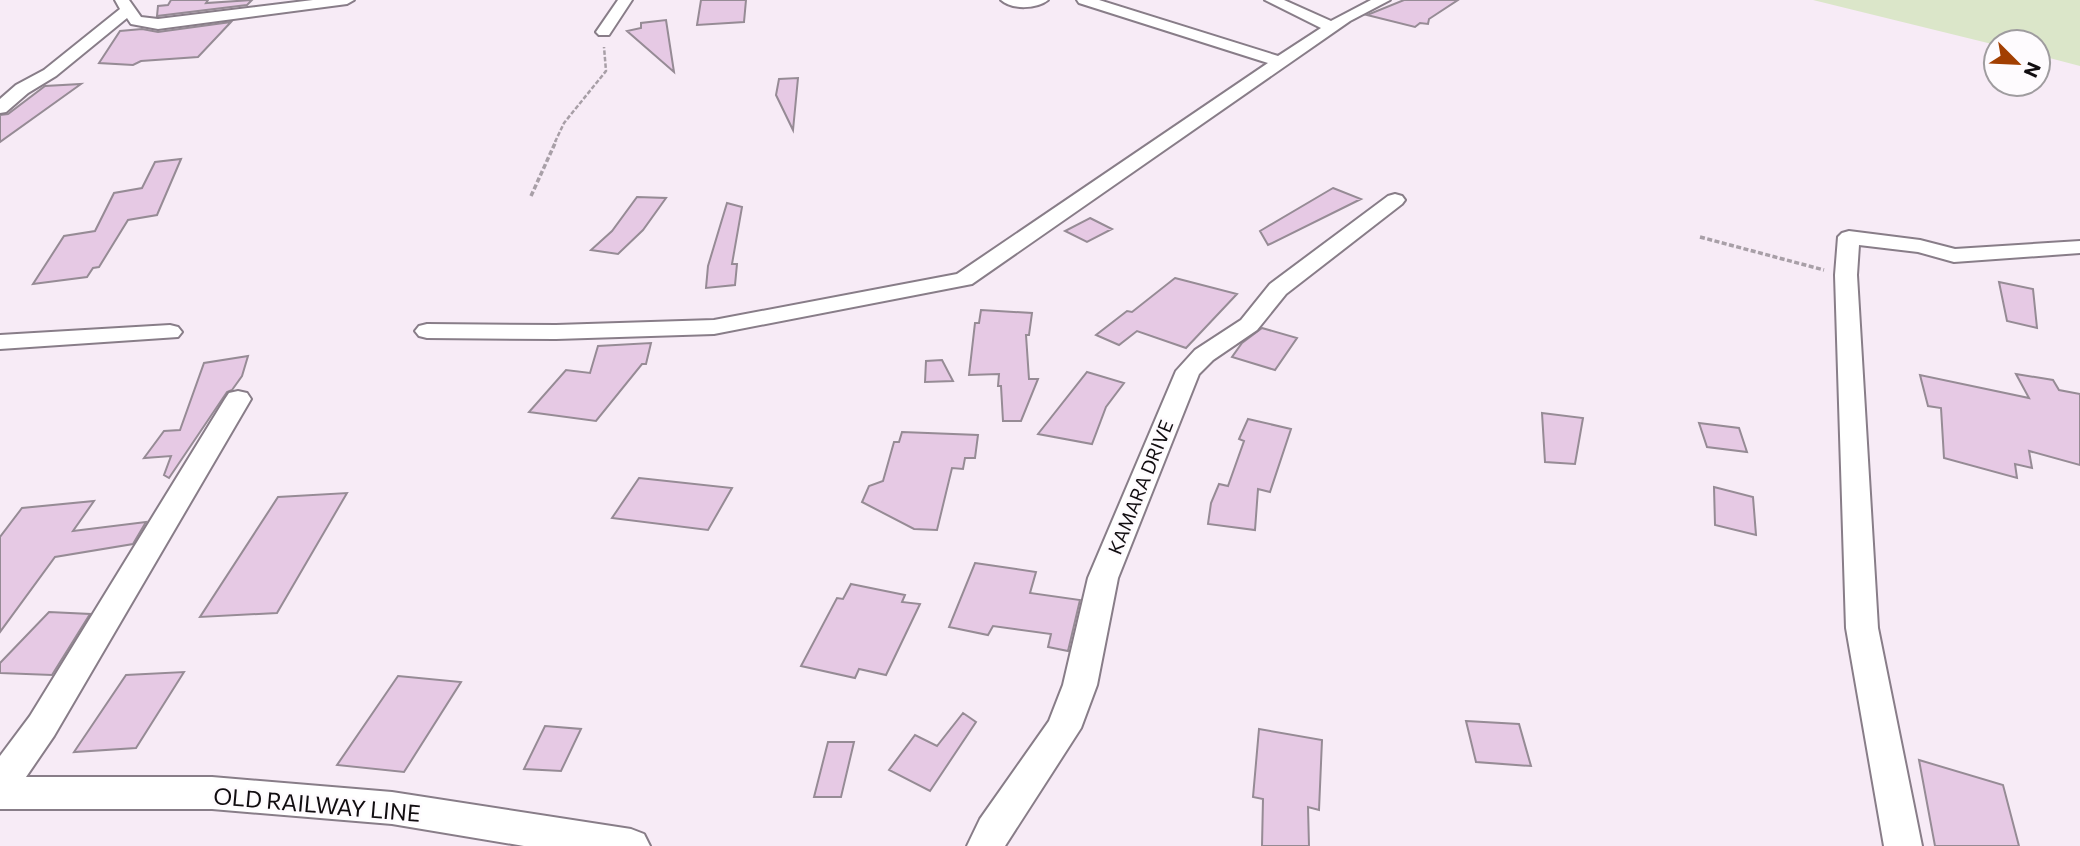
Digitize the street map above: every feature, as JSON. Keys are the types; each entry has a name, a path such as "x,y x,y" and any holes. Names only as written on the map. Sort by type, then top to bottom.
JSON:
{"street":[{"path":"0,108 22,89 50,73 125,4 136,22 158,24 347,0"},
{"path":"604,32 625,0"},
{"path":"1008,0 1016,3 1041,0"},
{"path":"1084,0 1280,62"},
{"path":"1272,0 1332,27"},
{"path":"426,331 556,332 714,327 964,279 1332,27 1383,0"},
{"name":"KAMARA DRIVE","path":"986,846 993,831 1064,728 1080,685 1103,578 1188,371 1204,355 1249,325 1278,289 1395,200"},
{"path":"1903,846 1863,628 1846,275 1849,237 1920,246 1954,257 2080,247"},
{"path":"0,342 170,332"},
{"path":"0,784 42,726 238,399"},
{"name":"OLD RAILWAY LINE","path":"0,793 212,793 378,807 631,846"}],"path":[{"path":"531,196 564,123 606,71 604,32"},
{"path":"1700,237 1846,275"}],"green space":[{"path":"1813,0 2080,0 2080,66 2052,59 2052,28 1982,28 1982,42"}],"building":[{"path":"171,0 208,0 206,3 252,0 247,5 157,16 158,6 168,5"},
{"path":"701,0 746,0 744,22 697,25"},
{"path":"1404,0 1458,0 1429,19 1428,24 1420,23 1415,27 1367,15"},
{"path":"666,20 674,72 627,31 641,28 641,23"},
{"path":"231,22 198,57 141,61 133,65 99,63 120,31 142,29 158,32"},
{"path":"798,78 793,130 776,95 779,79"},
{"path":"81,84 0,142 0,115 8,114 45,86"},
{"path":"181,159 157,215 128,220 99,267 93,268 87,277 33,284 64,236 95,231 114,193 142,188 155,162"},
{"path":"1333,188 1361,199 1268,245 1260,231"},
{"path":"637,197 666,198 643,230 618,254 591,250 612,231"},
{"path":"727,203 742,207 732,264 737,264 735,285 706,288 708,266"},
{"path":"1090,218 1112,229 1087,242 1065,231"},
{"path":"1175,278 1237,294 1186,348 1137,331 1119,345 1096,335 1127,311 1132,312"},
{"path":"1999,282 2033,289 2037,328 2007,321"},
{"path":"981,310 1032,313 1029,335 1026,335 1029,379 1038,379 1021,421 1003,421 999,374 969,375 975,323 979,323"},
{"path":"1262,328 1297,338 1275,370 1232,357 1242,343"},
{"path":"651,343 646,364 642,364 596,421 529,412 566,370 590,373 598,346"},
{"path":"248,356 242,376 232,390 227,392 169,478 164,475 171,456 144,458 164,431 180,430 204,363"},
{"path":"942,360 953,381 925,382 926,361"},
{"path":"1087,372 1124,383 1106,407 1092,444 1038,434"},
{"path":"2016,374 2053,380 2059,390 2080,394 2080,465 2029,451 2032,468 2015,464 2017,478 1944,458 1941,408 1928,406 1920,375 2029,398"},
{"path":"1542,413 1583,418 1575,464 1545,462"},
{"path":"1248,419 1291,429 1270,492 1258,489 1255,530 1208,524 1211,503 1219,484 1228,486 1244,441 1239,439"},
{"path":"1699,423 1739,428 1747,452 1707,447"},
{"path":"902,432 978,435 975,458 965,458 963,469 952,468 937,530 914,529 862,502 869,486 883,481 894,442 899,442"},
{"path":"639,478 732,488 708,530 612,518"},
{"path":"1714,487 1753,497 1756,535 1715,525"},
{"path":"347,493 277,613 200,617 278,497"},
{"path":"94,501 73,531 146,522 133,544 55,557 0,632 0,537 22,508"},
{"path":"975,563 1036,572 1030,593 1080,600 1068,651 1048,647 1051,634 993,626 988,635 949,627"},
{"path":"851,584 905,595 902,602 920,604 886,675 859,669 855,678 801,666 837,598 843,599"},
{"path":"49,612 90,614 52,675 0,673 0,663"},
{"path":"184,672 136,748 74,752 126,675"},
{"path":"398,676 461,682 404,772 337,765"},
{"path":"963,713 976,722 930,791 889,770 915,735 937,746"},
{"path":"1466,721 1519,724 1531,766 1476,762"},
{"path":"545,726 581,729 561,771 524,769"},
{"path":"1259,729 1322,740 1319,810 1308,807 1309,846 1262,846 1263,799 1253,797"},
{"path":"828,742 854,742 841,797 814,797"},
{"path":"1919,760 2003,785 2019,846 1935,846"}]}
